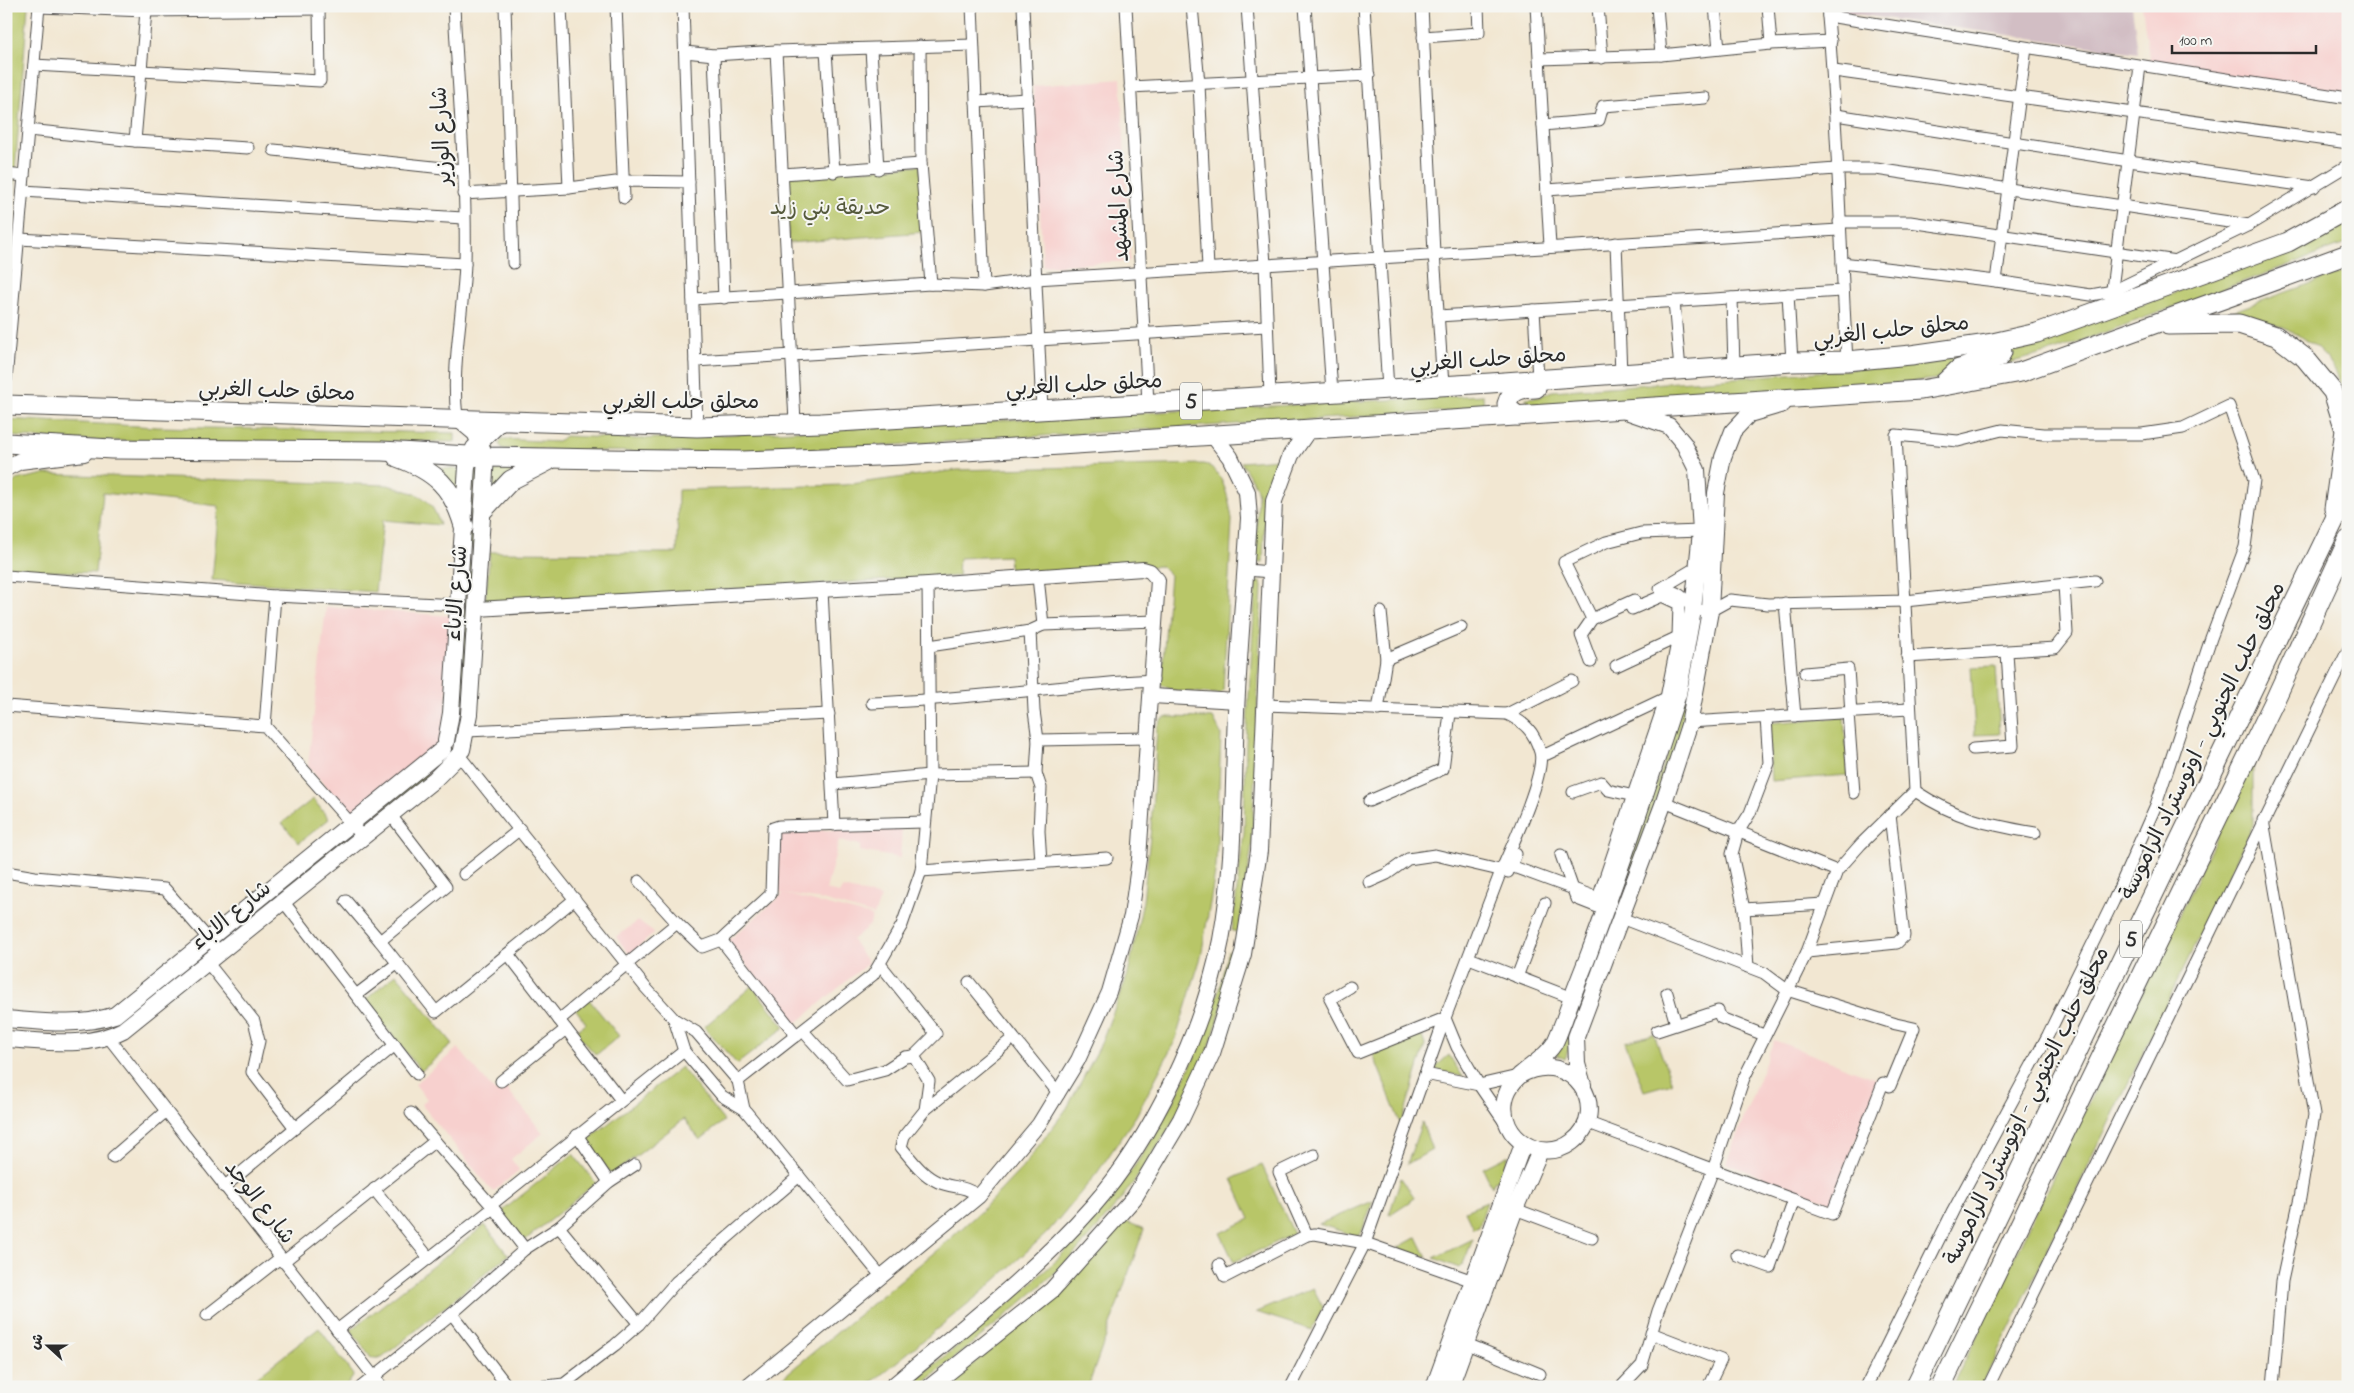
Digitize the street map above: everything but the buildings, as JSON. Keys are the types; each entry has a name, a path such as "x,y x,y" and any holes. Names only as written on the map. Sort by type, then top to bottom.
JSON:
{"highway":[{"name":"محلق حلب الغربي","path":"6,405 698,427 795,422 821,423 1388,389 1792,362 1846,361 1911,355 1988,344 2037,333 2110,300 2288,242 2348,209"},
{"name":"5","path":"6,443 112,449 479,451 558,458 762,460 904,455 1921,390 2021,372 2348,254"},
{"path":"2152,326 2239,324 2276,336 2305,358 2334,392 2345,430 2332,523"},
{"path":"1941,386 1959,369 1999,357 2002,352 2000,345 1988,344"},
{"path":"1518,416 1510,410 1507,404 1509,397 1521,388 1548,386 1573,376"},
{"path":"382,451 412,462 438,478 454,500 464,526"},
{"path":"484,509 511,480 533,466 558,458"},
{"name":"محلق حلب الجنوبي - اوتوستراد الراموسة","path":"1914,1387 2348,492"},
{"name":"محلق حلب الجنوبي - اوتوستراد الراموسة","path":"1941,1387 2274,702 2348,540"},
{"path":"2274,702 2348,572"}],"main road":[{"path":"1702,610 1678,694 1605,910 1554,1045 1510,1086 1505,1100 1505,1115 1509,1128 1523,1144 1540,1150 1564,1147 1581,1132 1586,1122 1588,1107 1577,1064 1576,1036 1664,802 1689,722 1702,610 1704,569 1723,457 1733,431 1749,414 1801,398"},
{"path":"1622,409 1666,425 1684,444 1697,470 1704,569"},
{"path":"457,418 467,424 479,451 502,421"},
{"path":"930,1387 1052,1290 1134,1198 1182,1119 1212,1054 1244,944 1259,851 1274,501 1291,455 1309,429"},
{"path":"892,1387 1031,1270 1093,1206 1137,1145 1171,1088 1209,991 1221,940 1229,870 1237,701 1249,518 1247,492 1230,456 1213,435"},
{"path":"6,468 20,461 112,449"},
{"name":"شارع الاباء","path":"6,1019 74,1024 115,1015 212,951 283,901 435,779 467,730 484,509 479,451"},
{"name":"شارع الاباء","path":"453,750 450,713 467,466 479,451"},
{"path":"462,551 481,551"},
{"path":"450,713 457,718 469,714"},
{"name":"شارع الاباء","path":"116,1034 212,951 351,824 422,767 453,750"},
{"path":"422,767 430,769 435,779"},
{"path":"1221,940 1244,944"},
{"path":"6,1039 70,1043 116,1034 115,1015"},
{"path":"1520,1076 1538,1068 1557,1068 1568,1072 1578,1081 1585,1092"},
{"path":"1434,1387 1523,1144"},
{"path":"1450,1387 1540,1150"}],"street":[{"name":"شارع الوزير","path":"454,6 465,264 455,361 454,389 457,418"},
{"path":"505,6 513,264"},
{"path":"560,6 569,188"},
{"path":"616,6 624,198"},
{"path":"683,6 698,427"},
{"path":"972,6 984,286"},
{"path":"1024,6 1042,410"},
{"name":"شارع المشهد","path":"1126,6 1148,403"},
{"path":"1192,6 1199,84 1208,268"},
{"path":"1247,6 1265,264 1270,396"},
{"path":"1305,6 1332,392"},
{"path":"1364,6 1388,389"},
{"path":"1422,6 1434,253 1443,385"},
{"path":"1423,37 1479,34 1478,6"},
{"path":"1536,6 1550,246"},
{"path":"1598,6 1602,58"},
{"path":"1657,6 1661,55"},
{"path":"1715,6 1719,49"},
{"path":"1768,6 1771,44"},
{"path":"6,380 39,7 146,11 319,7 320,81 34,64"},
{"path":"135,141 146,11"},
{"path":"1846,361 1836,169 1834,71 1827,11 2026,48 2348,98"},
{"path":"1540,59 1661,55 1771,44 1831,41"},
{"path":"685,52 714,56 776,51 826,51 973,45"},
{"path":"920,46 921,164 930,284"},
{"path":"1996,280 2026,48"},
{"path":"871,49 878,169"},
{"path":"776,51 795,422"},
{"path":"826,51 834,172"},
{"path":"714,56 724,298"},
{"path":"2110,300 2122,205 2130,161 2140,66"},
{"path":"1834,71 2348,143"},
{"path":"1130,88 1369,75"},
{"path":"1544,125 1599,120 1603,106 1705,98"},
{"path":"976,102 1028,99"},
{"path":"1836,115 2130,161 2314,187"},
{"path":"28,130 135,141 248,148"},
{"path":"274,150 462,170"},
{"path":"783,174 878,169 921,164"},
{"path":"1842,262 1996,280 2110,300 2177,261 2248,225 2348,165"},
{"path":"1547,190 1836,169 1876,169 2248,225"},
{"path":"6,174 24,176"},
{"path":"463,194 569,188 624,181 689,182"},
{"path":"23,191 463,218"},
{"path":"693,299 930,284 984,286 1036,278 1616,243 1910,222 2177,261"},
{"path":"19,240 465,264"},
{"path":"1616,243 1621,374"},
{"path":"1438,316 1842,291"},
{"path":"1788,294 1792,362"},
{"path":"1732,298 1734,366"},
{"path":"1674,301 1680,370"},
{"path":"1534,310 1538,379"},
{"path":"695,361 1266,326"},
{"path":"1866,1387 1953,1211 2048,1035 2114,902 2156,805 2211,638 2244,547 2254,480 2230,406 2183,428 2142,434 2043,434 2002,430 1958,441 1896,435 1909,708 1915,791"},
{"path":"1592,619 1564,562 1606,542 1641,533 1701,531"},
{"path":"1591,662 1581,635 1592,619 1704,569 1721,593 1730,600"},
{"path":"477,609 1147,570 1156,576 1159,584 1139,858 1131,916 1109,992 1078,1060 1059,1094 1018,1150 979,1196 747,1387"},
{"path":"1246,570 1271,572"},
{"path":"6,576 275,596 458,606"},
{"path":"1038,577 1043,625"},
{"path":"1661,589 1674,590 1702,610 1730,600 1785,603 1905,601 2095,581"},
{"path":"738,1081 873,975 902,925 921,871 924,822 930,775 928,584"},
{"path":"1907,658 2007,653 2055,648 2067,633 2064,585"},
{"path":"822,590 834,825"},
{"path":"265,726 275,596"},
{"path":"1369,882 1387,874 1408,859 1436,855 1502,870 1574,894 1598,898 1666,698 1678,637 1679,604 1662,596 1632,609 1629,603"},
{"path":"1785,603 1795,716"},
{"path":"1378,710 1386,659 1382,612"},
{"path":"929,646 1030,631 1043,625 1156,621"},
{"path":"1386,659 1461,627"},
{"path":"1030,631 1038,740 1036,773 1041,788 1039,831 1041,862"},
{"path":"1616,666 1678,637"},
{"path":"1988,1387 2263,820 2348,650"},
{"path":"1973,749 2013,746 2007,653"},
{"path":"1805,673 1848,669 1854,793"},
{"path":"872,703 929,701 1086,683 1153,680"},
{"path":"1507,714 1572,680"},
{"path":"1152,696 1237,701"},
{"path":"1541,753 1547,754 1666,698"},
{"path":"1265,705 1507,714 1526,724 1541,753 1525,816 1502,870 1425,1074 1365,1243 1291,1387"},
{"path":"6,706 265,726 362,836"},
{"path":"1689,722 1909,708"},
{"path":"1370,801 1443,769 1450,713"},
{"path":"467,730 829,714"},
{"path":"1748,967 1744,909 1732,854 1738,832 1750,813 1769,763 1766,718"},
{"path":"1038,740 1148,738"},
{"path":"453,750 520,829 626,963 674,1019 696,1032 738,1081 744,1109"},
{"path":"833,784 930,775 1036,773"},
{"path":"1574,792 1600,782 1608,790 1634,796"},
{"path":"1621,1387 1642,1365 1651,1333 1713,1170 1744,1078 1764,1034 1807,952 1837,871 1915,791"},
{"path":"1915,791 1943,809 1982,824 2035,833"},
{"path":"1664,802 1837,871"},
{"path":"380,941 446,887 390,814"},
{"path":"1807,952 1897,943 1904,936 1890,815"},
{"path":"1525,816 1527,826 1511,866 1605,910"},
{"path":"2263,820 2314,1115 2300,1198 2282,1282 2273,1387"},
{"path":"639,881 677,923 702,947 721,940 771,894 773,828 779,826 924,822"},
{"path":"464,874 520,829"},
{"path":"1561,855 1574,894"},
{"path":"921,871 1107,858"},
{"path":"6,872 35,877 165,889 212,951 254,1021 259,1041 252,1072 295,1128"},
{"path":"6,878 24,880 35,877"},
{"path":"346,901 436,1012 575,899"},
{"path":"283,901 417,1074"},
{"path":"1518,977 1545,903"},
{"path":"1744,909 1824,904"},
{"path":"1586,1122 1832,1214 1883,1083 1890,1086 1914,1028 1787,990 1764,974 1748,967 1621,918"},
{"path":"559,1020 677,923"},
{"path":"721,940 800,1034 847,1080 885,1070 905,1057 914,1056 936,1034 880,964"},
{"path":"508,954 621,1100"},
{"path":"1469,958 1572,998"},
{"path":"356,995 398,963"},
{"path":"969,982 1059,1094"},
{"path":"1350,987 1330,999 1358,1053 1446,1018"},
{"path":"1667,993 1676,1024"},
{"path":"1657,1031 1718,1011 1721,1018 1764,1034"},
{"path":"1446,1018 1457,1048 1479,1086 1509,1128"},
{"path":"674,1019 684,1051 722,1096 744,1109 881,1276"},
{"path":"501,1081 566,1030"},
{"name":"شارع الوجد","path":"116,1034 165,1112 382,1387"},
{"path":"979,1196 967,1188 938,1182 918,1168 901,1147 904,1136 925,1110 1013,1038"},
{"path":"224,1187 395,1045"},
{"path":"337,1330 492,1207 577,1135 684,1051"},
{"path":"914,1056 929,1082 925,1110"},
{"path":"1425,1074 1479,1086 1520,1076"},
{"path":"113,1157 165,1112"},
{"path":"411,1114 492,1207 525,1249"},
{"path":"577,1135 609,1182"},
{"path":"207,1315 282,1260 435,1141"},
{"path":"1307,1235 1278,1172 1314,1155"},
{"path":"361,1387 452,1314 525,1249 559,1227 609,1182 635,1165"},
{"path":"538,1387 564,1384 639,1324 676,1282 799,1176"},
{"path":"374,1189 429,1258"},
{"path":"1737,1255 1770,1267 1794,1200"},
{"path":"1516,1209 1592,1238"},
{"path":"559,1227 639,1324"},
{"path":"1218,1265 1225,1277 1307,1235 1315,1234 1365,1243 1473,1281"},
{"path":"452,1314 508,1387"},
{"path":"1651,1333 1721,1360 1708,1387"},
{"path":"1467,1344 1540,1374"}],"shaded area":[{"path":"1832,6 2132,6 2138,53 1833,11"},
{"path":"2142,6 2348,6 2348,96 2150,64"},
{"path":"1121,79 1130,261 1043,266 1033,86"},
{"path":"326,607 453,616 445,722 438,744 354,819 308,766"},
{"path":"902,827 900,858 860,851 860,845 839,840 826,890 839,893 843,888 881,897 874,915 822,900 784,894 872,916 870,925 852,940 868,963 793,1026 728,941 783,894 779,893 776,832"},
{"path":"638,921 654,933 630,955 616,937"},
{"path":"1774,1040 1879,1080 1832,1204 1726,1163"},
{"path":"458,1048 495,1092 504,1085 543,1133 511,1159 519,1170 493,1192 421,1104 427,1099 415,1084"}],"green space":[{"path":"6,6 28,6 6,287"},
{"name":"حديقة بني زيد","path":"920,165 924,232 789,243 784,176"},
{"path":"2348,218 2348,243 2054,351 1967,374 2008,348 2041,341 2291,250"},
{"path":"2348,270 2348,405 2332,365 2311,344 2272,323 2228,313"},
{"path":"1988,352 1936,379 1881,385 1527,408 1526,398 1539,397 1552,391 1845,370"},
{"path":"1483,395 1484,409 795,451 697,453 503,449 499,444 502,439 558,442 565,436 639,439"},
{"path":"6,419 157,427 455,433 455,442 392,441 378,446 69,440 6,436"},
{"path":"1278,459 1266,492 1263,562 1255,562 1258,495 1256,487 1241,462"},
{"path":"1203,464 1210,466 1220,478 1227,496 1232,520 1223,691 1219,694 1175,691 1161,685 1170,575 1161,566 1010,575 1009,556 959,558 958,576 485,604 490,552 677,553 678,490 844,485 957,470"},
{"path":"428,468 463,469 461,497"},
{"path":"473,469 481,469 475,547 467,547"},
{"path":"494,470 516,470 492,493"},
{"path":"45,474 388,485 415,494 427,501 432,507 440,525 383,520 375,592 212,580 219,506 103,493 95,573 8,569 6,567 6,492 16,480"},
{"path":"468,561 475,562 463,712 456,711"},
{"path":"1256,582 1261,582 1262,587 1252,845 1239,932 1232,931 1244,832 1246,742"},
{"path":"1696,624 1701,624 1679,736 1565,1059 1556,1055 1568,1036 1672,739 1688,672"},
{"path":"1996,666 2000,734 1975,735 1971,667"},
{"path":"1168,717 1213,718 1221,734 1216,867 1201,957 1175,1041 1136,1116 1097,1173 1047,1233 981,1293 866,1387 771,1387 942,1246 982,1210 1022,1168 1067,1108 1099,1048 1128,974 1143,901 1151,827 1157,727 1162,719"},
{"path":"1844,717 1848,775 1771,781 1768,723"},
{"path":"2253,761 2253,825 1981,1387 1952,1387"},
{"path":"423,773 427,774 426,779 362,827 363,824"},
{"path":"313,799 329,819 299,843 282,823"},
{"path":"345,836 348,838 348,842 220,945 216,944 218,939"},
{"path":"1228,951 1235,954 1215,1031 1199,1071 1168,1130 1130,1187 1088,1239 1031,1295 919,1387 907,1387 1035,1280 1083,1232 1112,1198 1139,1160 1163,1121 1184,1079 1203,1037"},
{"path":"396,974 453,1044 421,1071 364,1001"},
{"path":"752,986 785,1027 737,1064 704,1027"},
{"path":"587,997 619,1036 596,1055 575,1032 586,1023 574,1007"},
{"path":"1420,1031 1425,1045 1401,1125 1373,1054"},
{"path":"1654,1034 1672,1083 1644,1091 1625,1042"},
{"path":"1449,1055 1463,1077 1433,1069"},
{"path":"681,1067 724,1121 700,1140 684,1119 612,1175 586,1141"},
{"path":"1422,1122 1432,1150 1407,1164"},
{"path":"573,1154 596,1183 524,1241 501,1212"},
{"path":"1509,1155 1501,1177 1494,1181 1492,1187 1483,1168"},
{"path":"1262,1165 1294,1234 1234,1262 1220,1233 1250,1219 1232,1179"},
{"path":"1401,1178 1415,1198 1389,1215"},
{"path":"1373,1201 1361,1234 1355,1236 1319,1224"},
{"path":"1487,1202 1479,1226 1473,1228 1465,1211"},
{"path":"1122,1220 1144,1229 1088,1387 945,1387 1063,1291"},
{"path":"485,1225 508,1255 382,1358 371,1358 351,1330"},
{"path":"1417,1237 1427,1257 1397,1248"},
{"path":"1473,1239 1463,1264 1459,1268 1434,1258"},
{"path":"1313,1288 1323,1307 1312,1330 1256,1312"},
{"path":"319,1328 354,1375 346,1387 244,1387"}]}
